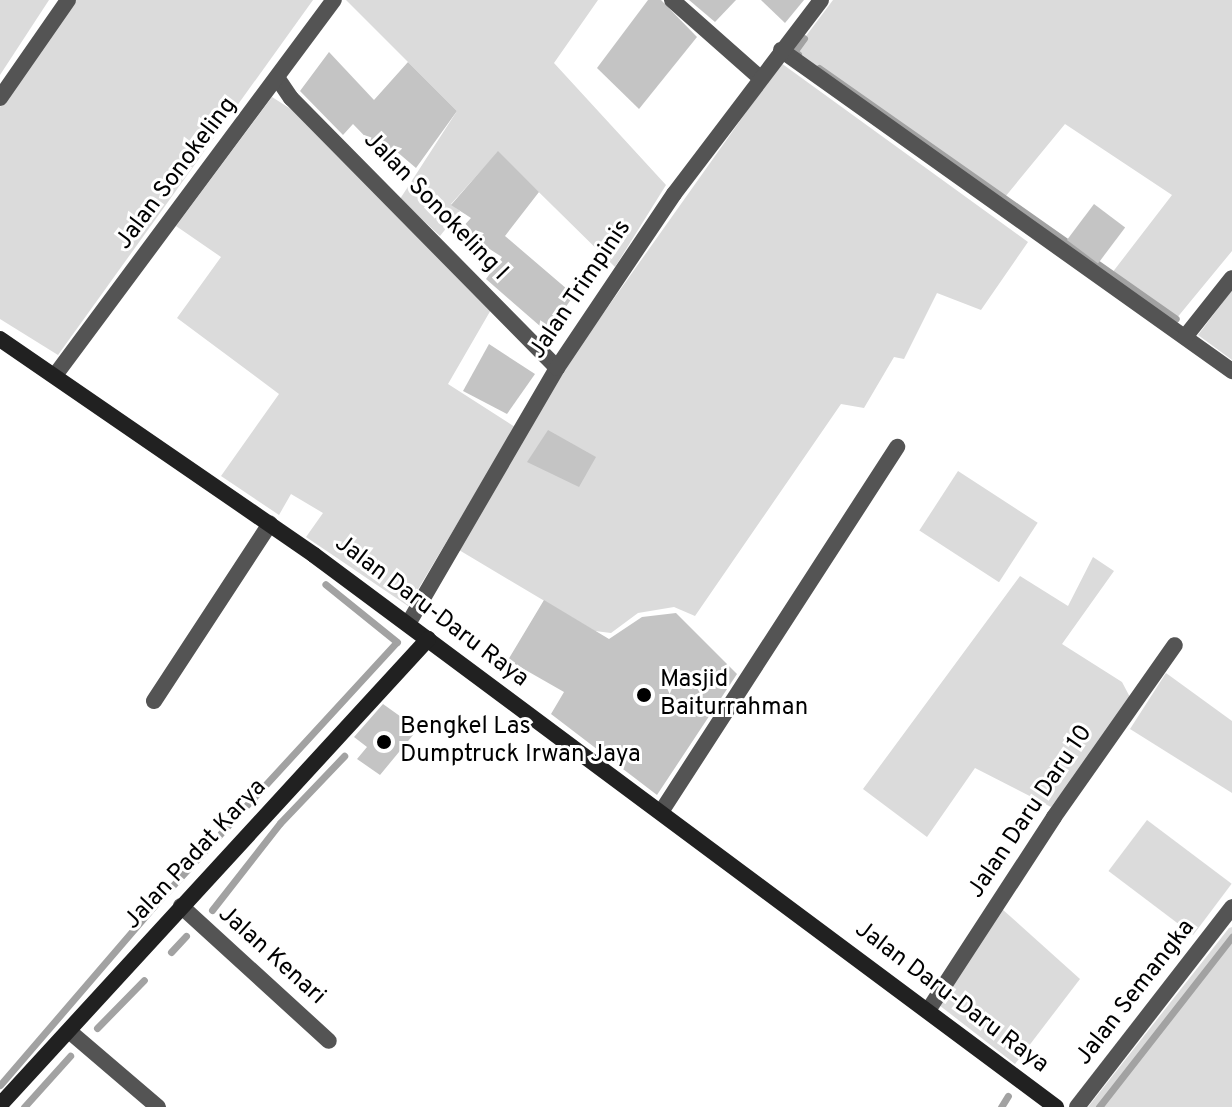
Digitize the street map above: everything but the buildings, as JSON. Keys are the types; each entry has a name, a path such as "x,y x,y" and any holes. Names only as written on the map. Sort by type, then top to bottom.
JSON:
{"main road":[{"name":"Jalan Daru-Daru Raya","path":"0,339 56,374 408,624 929,1009 1056,1107"},
{"name":"Jalan Padat Karya","path":"0,1105 428,639"}],"street":[{"path":"0,98 68,0"},
{"name":"Jalan Sonokeling","path":"56,374 334,0"},
{"path":"672,0 759,77"},
{"name":"Jalan Trimpinis","path":"408,624 557,368 759,77 821,0"},
{"path":"781,50 1232,371"},
{"name":"Jalan Sonokeling I","path":"278,79 291,98 557,368"},
{"path":"1185,337 1232,278"},
{"path":"661,812 897,447"},
{"path":"154,701 270,524"},
{"name":"Jalan Daru Daru 10","path":"929,1009 1054,817 1175,645"},
{"name":"Jalan Kenari","path":"181,906 329,1041"},
{"name":"Jalan Semangka","path":"1077,1107 1232,907"},
{"path":"69,1031 158,1107"}],"shaded area":[{"path":"0,0 49,0 0,75"},
{"path":"73,0 313,0 58,355 0,319 0,107"},
{"path":"346,0 598,0 554,63 666,185 615,267 498,152 451,204 460,211 440,236 400,199 457,111"},
{"path":"833,0 1232,0 1232,251 1176,319 1112,273 1172,195 1065,124 1005,197 794,52"},
{"path":"781,63 1028,242 981,310 937,293 904,359 894,357 864,408 841,404 695,616 674,607 638,613 611,633 595,631 459,550 561,373"},
{"path":"272,97 297,113 492,308 448,384 515,427 408,606 306,537 323,513 291,494 279,515 221,476 279,394 177,318 221,257 176,226"},
{"path":"1232,290 1232,360 1198,335"},
{"path":"958,471 1038,523 999,582 919,531"},
{"path":"1093,557 1114,571 1062,644 1122,682 1132,701 1051,807 975,768 927,837 863,789 1020,576 1068,606"},
{"path":"1166,673 1232,721 1232,793 1130,729"},
{"path":"1147,820 1232,884 1193,935 1108,871"},
{"path":"1002,909 1080,979 1015,1064 939,1005"},
{"path":"1232,927 1232,1107 1088,1107 1229,928"}],"waterway":[{"path":"798,54 794,52 804,38"},
{"path":"819,68 1176,319"},
{"path":"0,1085 153,907 397,642 325,584"},
{"path":"212,910 280,823 344,756"},
{"path":"171,952 186,936"},
{"path":"1099,1107 1232,937"},
{"path":"97,1028 144,980"},
{"path":"24,1107 70,1056"},
{"path":"1001,1107 1008,1096"}],"place":[{"name":"Masjid Baiturrahman","path":"644,695"},
{"name":"Bengkel Las Dumptruck Irwan Jaya","path":"384,742"}]}
